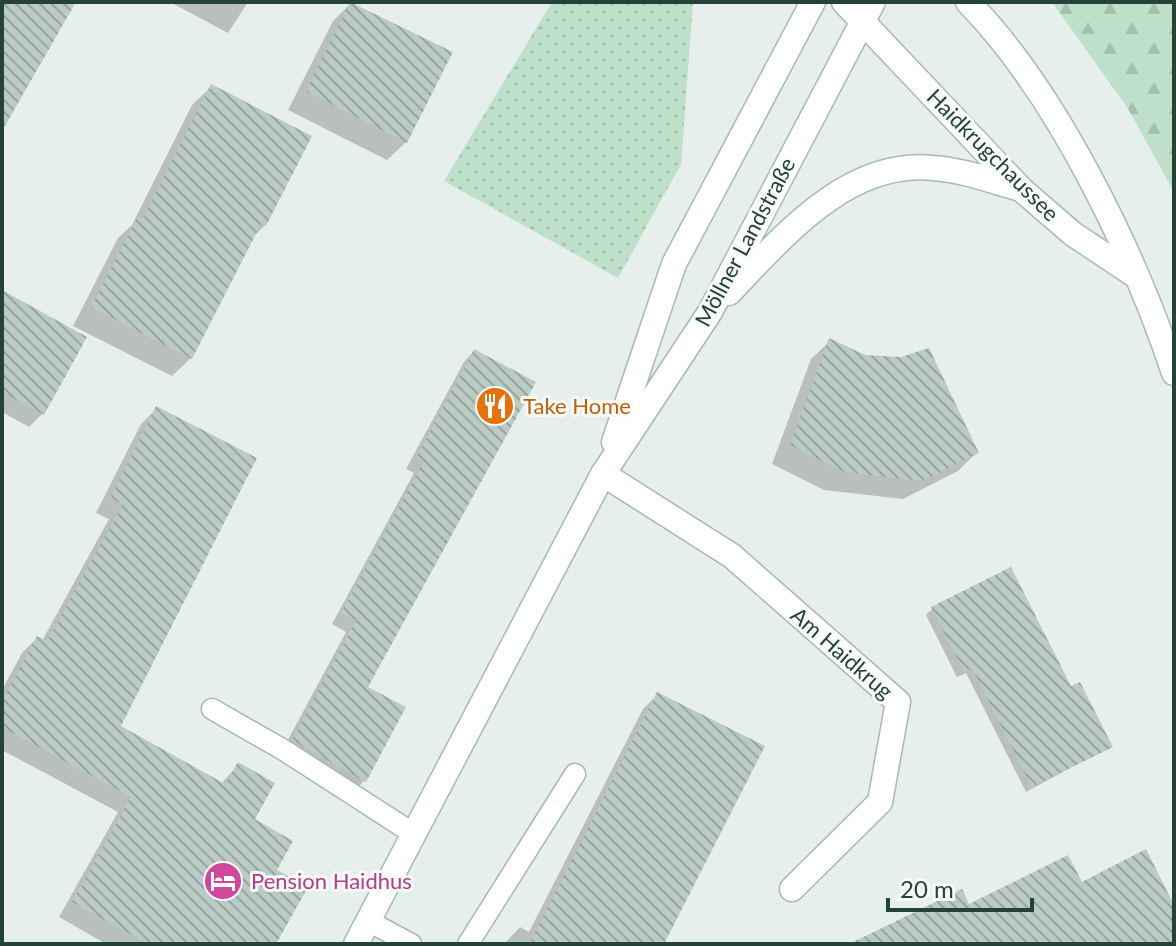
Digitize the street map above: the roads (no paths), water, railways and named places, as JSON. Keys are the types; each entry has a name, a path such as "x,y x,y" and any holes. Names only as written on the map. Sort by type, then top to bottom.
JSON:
{"main road":[{"name":"Möllner Landstraße","path":"603,474 674,264 813,2"},
{"name":"Haidkrugchaussee","path":"844,2 867,12 1022,190 1073,234 1135,276"},
{"path":"968,2 1040,90 1087,174 1135,276 1174,373"},
{"name":"Möllner Landstraße","path":"356,944 603,474 710,312 867,12"},
{"path":"710,312 824,199 855,185 896,170 929,167 965,173 1022,190"},
{"name":"Am Haidkrug","path":"603,474 732,556 898,702 880,802 792,889"}],"lane":[{"path":"212,709 282,749 414,834"},
{"path":"468,944 575,774"},
{"path":"368,921 411,944"}],"place":[{"name":"Take Home","path":"495,406"},
{"name":"Pension Haidhus","path":"223,881"}]}
